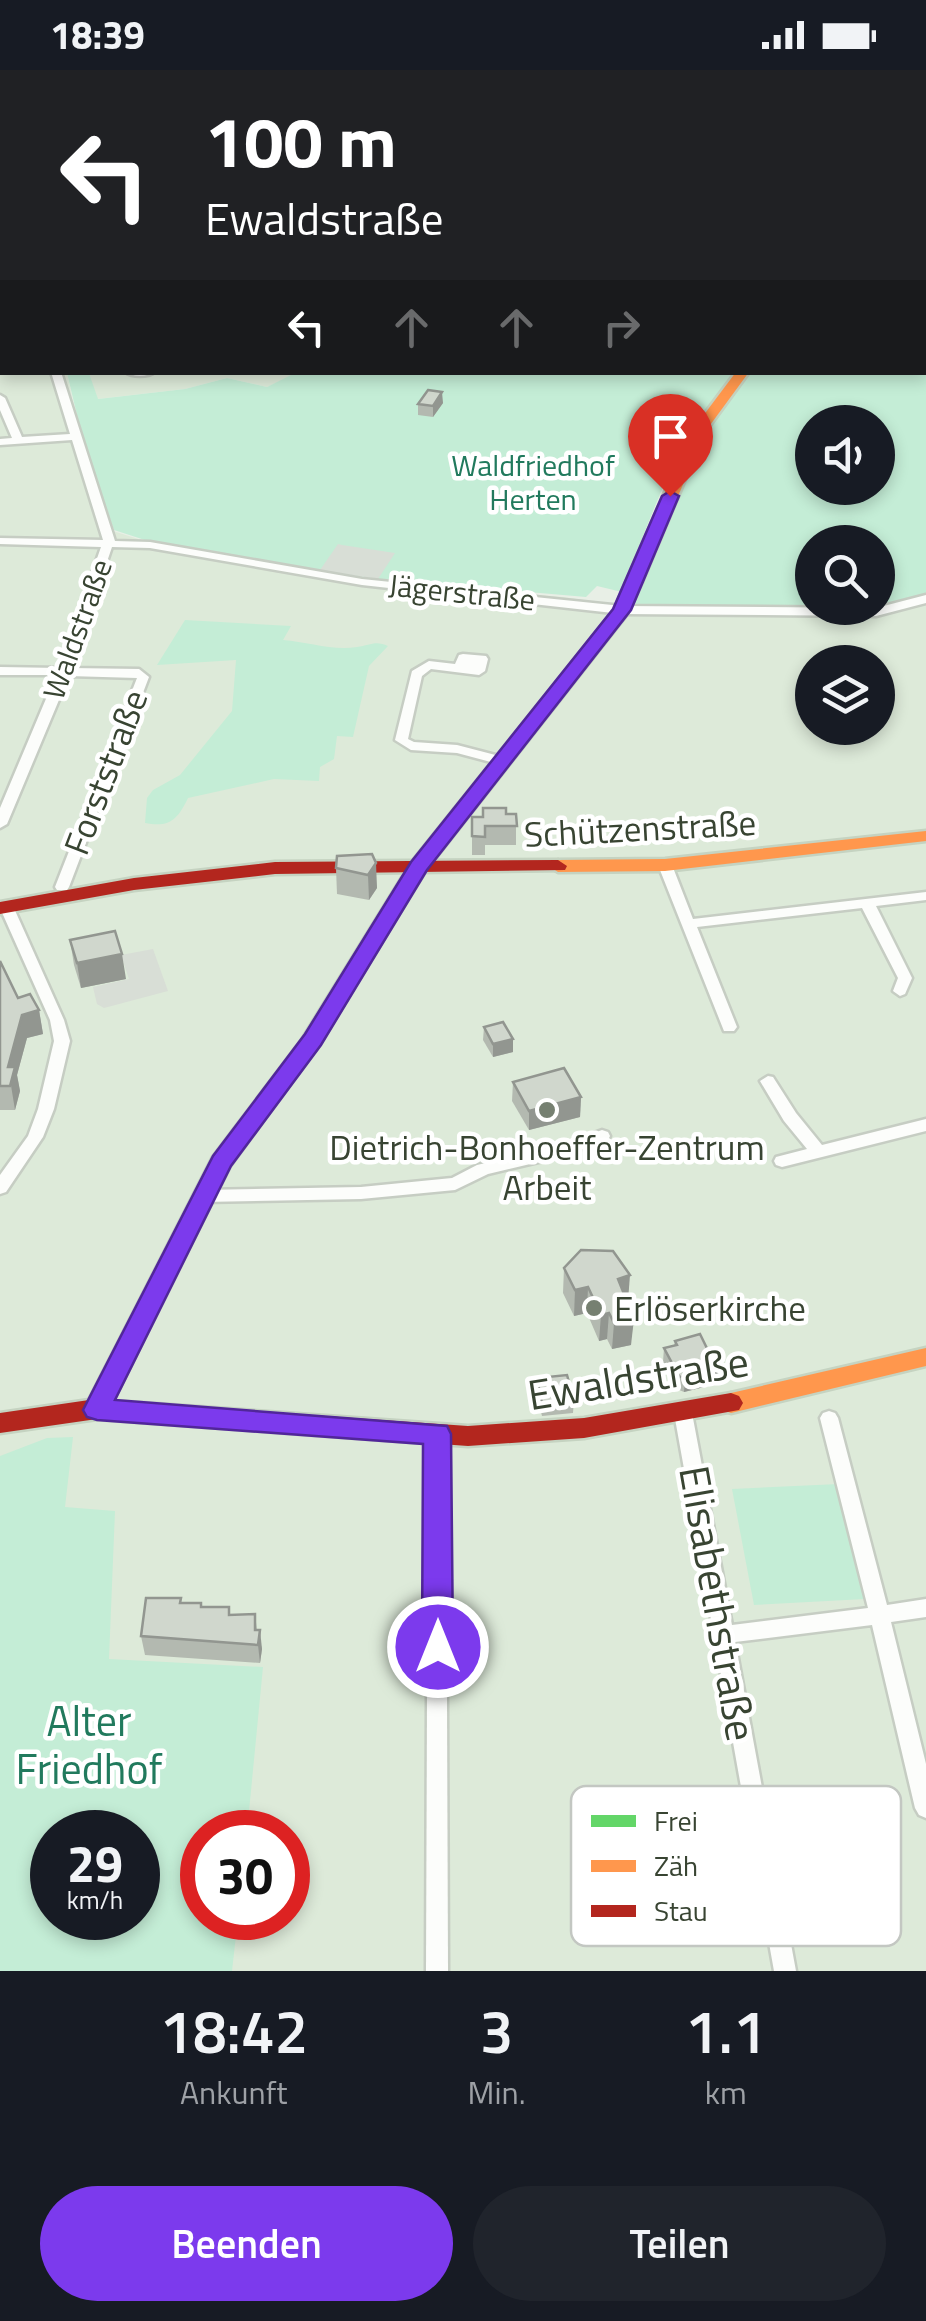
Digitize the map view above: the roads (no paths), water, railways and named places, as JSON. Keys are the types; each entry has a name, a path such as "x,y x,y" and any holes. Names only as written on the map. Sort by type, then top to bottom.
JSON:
{"street":[{"name":"Waldstraße","path":"0,824 6,797 64,672 109,541 57,375"},
{"path":"97,1410 202,1196 242,1132 322,1026 418,867 622,610 698,432 740,375"},
{"path":"0,398 18,441"},
{"path":"0,442 74,437"},
{"name":"Jägerstraße","path":"0,540 109,541 362,582 622,610 876,612 926,599"},
{"path":"461,667 429,665 416,674 401,740 411,746 458,749 502,761"},
{"path":"0,670 64,672"},
{"name":"Forststraße","path":"62,887 143,677 139,672 64,672"},
{"name":"Schützenstraße","path":"3,907 134,884 259,870 665,866 926,836"},
{"path":"665,866 730,1027"},
{"path":"687,924 926,896"},
{"path":"867,903 905,978 900,990"},
{"path":"0,1188 35,1137 46,1109 62,1041 57,1020 3,907"},
{"path":"768,1081 790,1118 819,1153"},
{"path":"782,1161 926,1125"},
{"path":"202,1196 361,1193 456,1184 483,1169 560,1151 602,1136"},
{"name":"Ewaldstraße","path":"0,1423 97,1410 437,1434 528,1435 590,1430 684,1413 926,1357"},
{"name":"Elisabethstraße","path":"684,1413 752,1786"},
{"path":"829,1418 926,1808"},
{"path":"437,1434 437,1971"},
{"path":"726,1634 926,1608"},
{"name":"Elisabethstraße","path":"780,1946 784,1971"}],"place":[{"name":"Dietrich-Bonhoeffer-Zentrum Arbeit","path":"547,1110"},
{"name":"Erlöserkirche","path":"594,1308"}],"park label":[{"name":"Waldfriedhof Herten","path":"533,482"},
{"name":"Alter Friedhof","path":"89,1744"}]}
